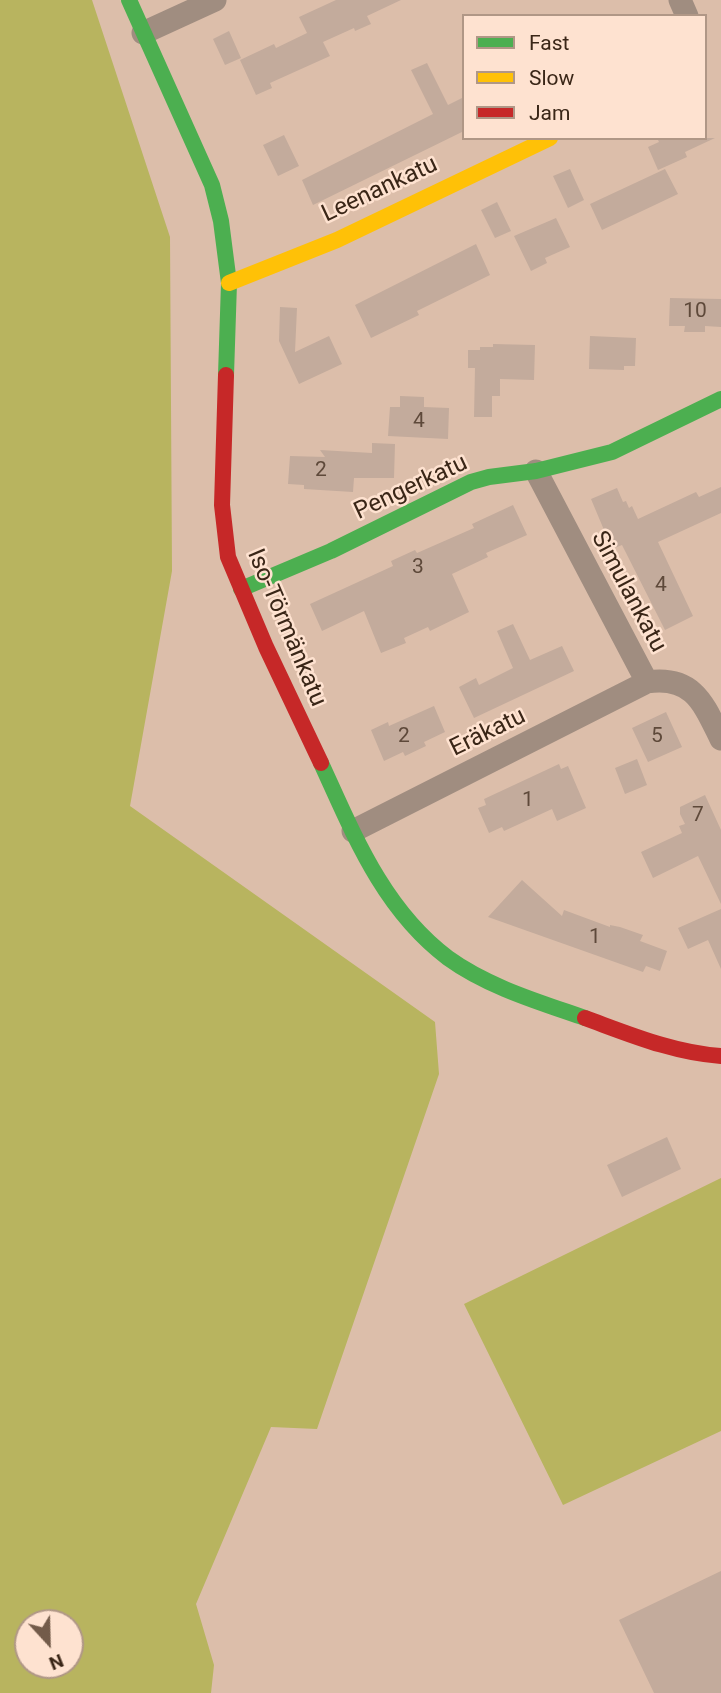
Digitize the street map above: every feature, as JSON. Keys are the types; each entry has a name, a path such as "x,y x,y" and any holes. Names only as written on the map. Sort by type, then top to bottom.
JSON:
{"street":[{"name":"Iso-Törmänkatu","path":"129,0 212,185 221,221 229,283 222,505 228,557 266,647 353,831 386,893 412,925 449,958 486,980 648,1041 703,1055 721,1056"},
{"path":"144,33 215,0"},
{"name":"Leenankatu","path":"229,283 337,240 546,140"},
{"name":"Pengerkatu","path":"241,589 331,551 471,482 536,471 612,452 721,399"},
{"name":"Simulankatu","path":"536,471 541,486 647,682 679,685 696,694 721,739"},
{"name":"Eräkatu","path":"353,831 647,682"}],"shaded area":[{"path":"0,0 92,0 170,237 172,571 130,806 435,1022 439,1074 317,1429 271,1427 196,1604 214,1665 211,1693 0,1693"},
{"path":"721,1178 721,1431 563,1505 464,1304"}],"building":[{"path":"336,0 401,0 367,16 371,24 355,31 354,28 323,42 330,56 270,83 272,88 256,95 240,60 274,44 276,48 307,33 299,17"},
{"path":"229,31 241,58 225,65 213,39"},
{"path":"427,63 448,105 462,98 462,132 313,205 302,180 433,114 411,70"},
{"path":"284,135 299,166 278,176 263,145"},
{"path":"715,138 685,152 687,157 658,170 648,147 659,142 658,140"},
{"path":"570,169 584,200 568,208 553,176"},
{"path":"665,169 678,194 602,230 590,204"},
{"path":"497,202 511,231 495,238 481,210"},
{"path":"556,218 570,247 545,258 547,263 531,271 514,236"},
{"path":"476,244 490,275 417,311 419,315 371,338 355,305"},
{"path":"670,298 721,299 721,327 705,326 705,332 684,332 685,326 669,326"},
{"path":"280,307 297,308 295,352 329,336 342,364 299,384 279,341"},
{"path":"590,336 636,338 635,366 624,366 624,370 589,369"},
{"path":"493,344 535,345 534,380 500,379 500,396 492,396 492,417 474,417 475,368 468,368 468,350 493,347"},
{"path":"400,396 424,397 424,407 449,408 448,439 388,436 390,407 400,407"},
{"path":"372,443 395,444 394,478 354,478 353,492 304,489 304,485 288,484 290,456 325,457 320,450 372,453"},
{"path":"721,487 721,513 658,542 693,616 665,630 622,545 612,549 591,499 617,488 623,502 626,501 629,508 632,506 638,519 696,492 699,497"},
{"path":"513,505 527,535 486,553 488,557 452,574 469,612 430,631 428,627 404,638 406,643 381,653 364,611 322,631 310,604 393,566 391,561 415,550 417,553 474,528 472,524"},
{"path":"513,624 530,660 562,646 574,671 474,718 459,687 476,678 479,685 513,668 497,631"},
{"path":"434,706 445,732 424,742 426,746 405,756 403,752 384,761 371,730 388,722 389,726"},
{"path":"666,712 682,747 648,762 632,728"},
{"path":"637,759 647,785 625,794 615,768"},
{"path":"559,764 561,769 568,766 586,808 557,821 552,809 504,831 502,827 489,833 478,808 486,805 484,799"},
{"path":"705,795 721,830 721,904 698,856 653,878 641,852 682,833 679,826 685,824 680,807"},
{"path":"522,880 562,916 564,910 610,927 620,927 643,935 640,941 667,951 660,971 646,966 643,972 488,917"},
{"path":"721,909 721,969 708,940 688,949 678,928"},
{"path":"667,1137 681,1169 622,1197 607,1165"},
{"path":"721,1571 721,1693 654,1693 619,1620"}],"traffic: fast":[{"path":"129,0 212,185 221,221 229,283 226,375"},
{"path":"241,589 331,551 471,482 536,471 612,452 721,399"},
{"path":"321,763 372,869 405,917 425,939 448,958 480,977 514,993 585,1018"}],"traffic: slow":[{"path":"229,283 337,240 546,140"}],"traffic: jam":[{"path":"226,375 222,505 228,557 266,647 321,763"},
{"path":"585,1018 669,1047 721,1056"}]}
